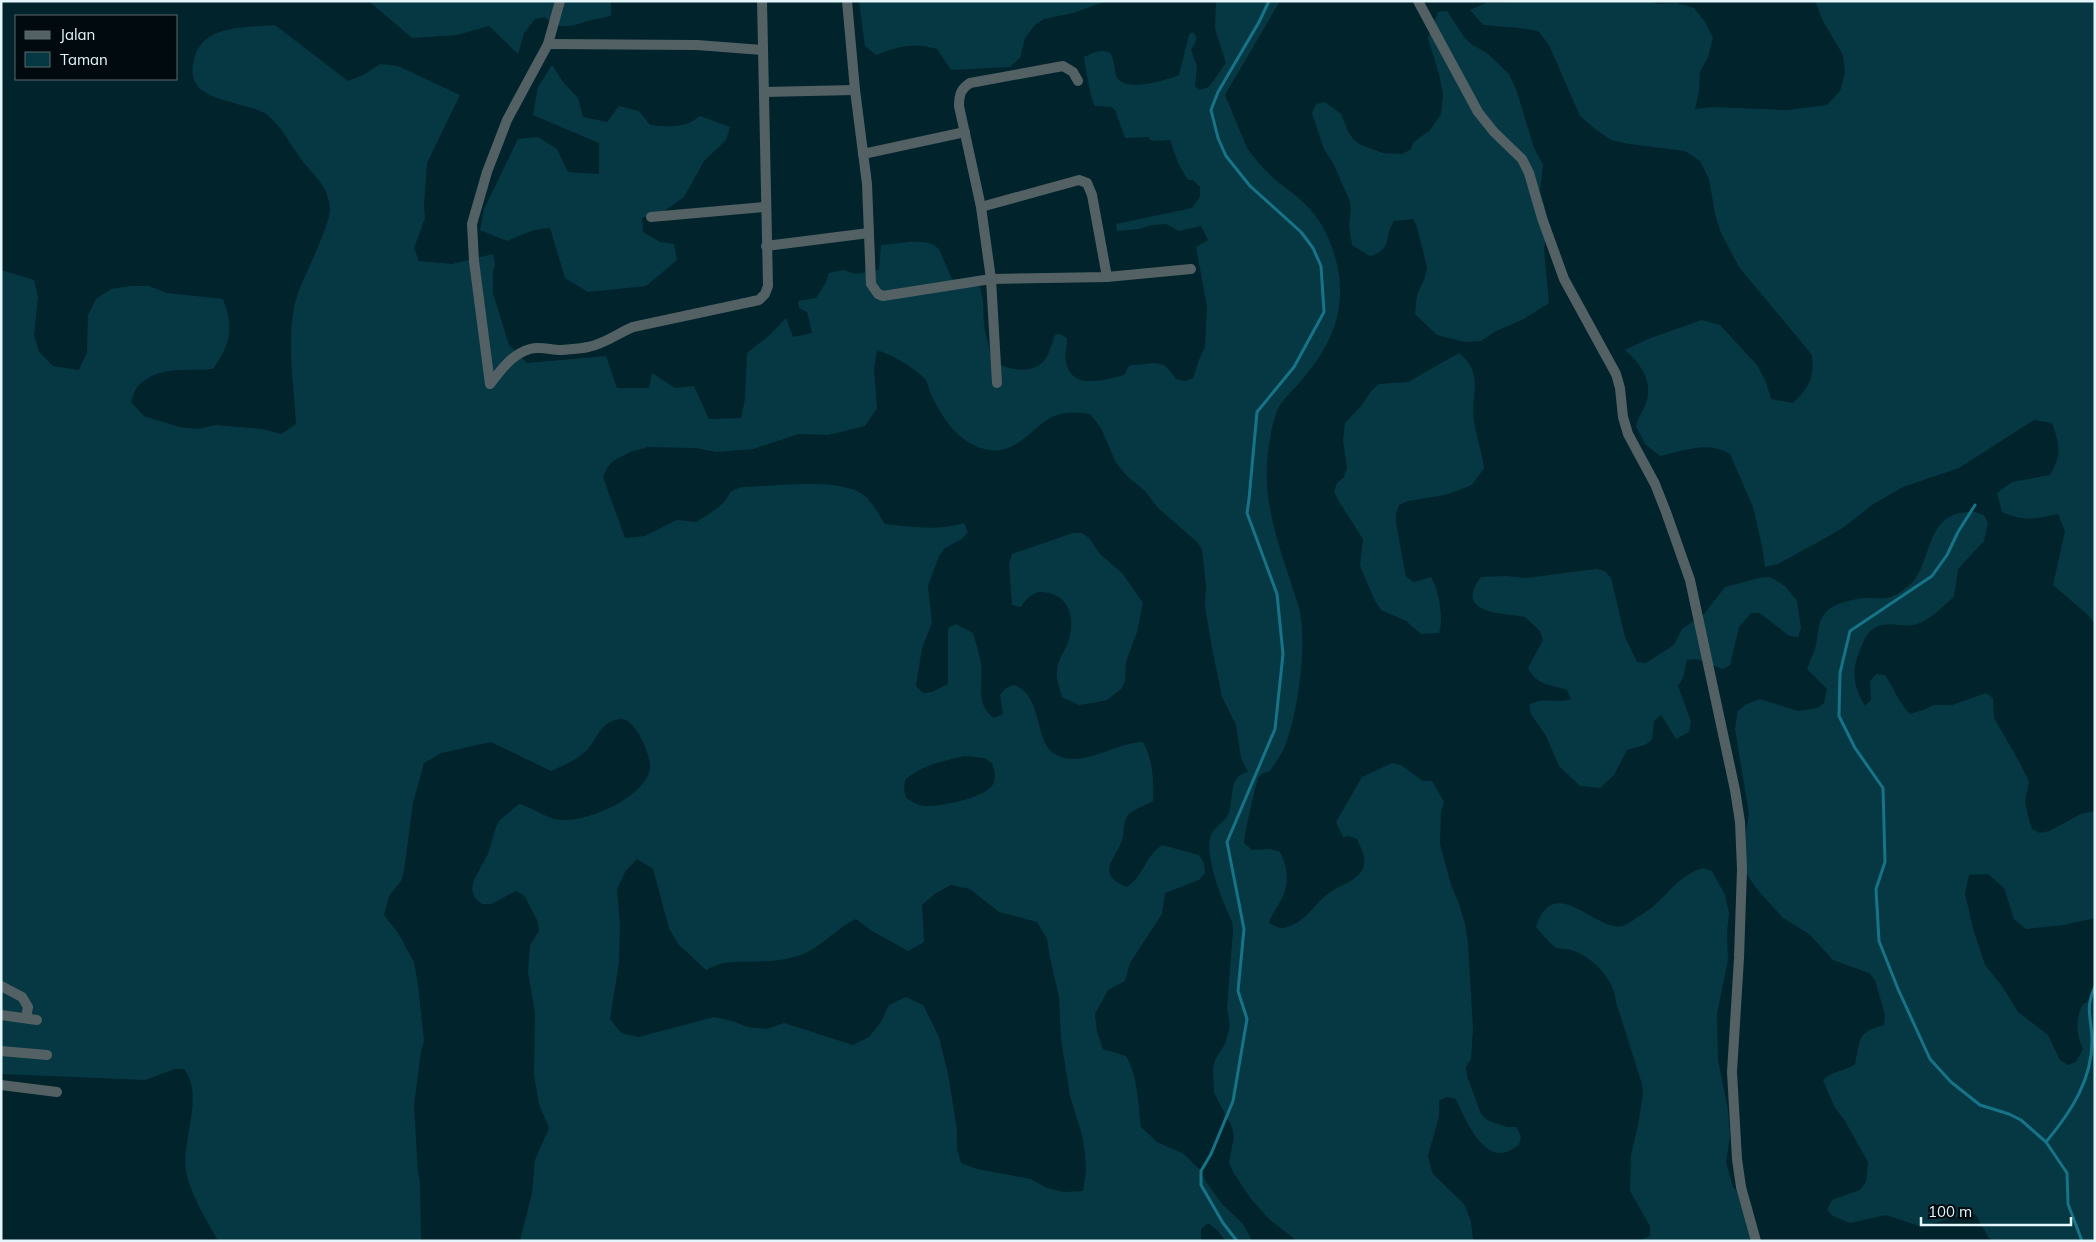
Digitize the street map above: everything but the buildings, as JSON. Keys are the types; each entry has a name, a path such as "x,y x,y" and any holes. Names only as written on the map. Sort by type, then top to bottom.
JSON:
{"street":[{"path":"560,1 548,44 507,120 487,172 472,224 474,260 490,384 504,365 531,348 561,350 588,347 611,339 633,326 759,300 765,294 768,286 762,1"},
{"path":"847,1 855,90 867,184 871,284 878,294 883,296 991,279 1107,277 1191,269"},
{"path":"1418,1 1478,112 1494,132 1522,159 1529,173 1542,218 1564,279 1616,374 1620,388 1623,417 1628,434 1655,484 1690,580 1735,790 1740,822 1742,901 1732,1072 1737,1159 1741,1187 1756,1241"},
{"path":"548,44 707,45 762,50"},
{"path":"997,383 991,279 980,206 959,97 961,90 970,83 1063,66 1073,72 1078,81"},
{"path":"764,92 855,90"},
{"path":"863,154 965,132"},
{"path":"980,206 1079,180 1087,183 1092,195 1107,277"},
{"path":"651,217 765,207"},
{"path":"766,246 869,233"},
{"path":"1,986 22,997 28,1007 31,1019 1,1015"},
{"path":"1,1051 47,1054"},
{"path":"1,1085 57,1092"}],"green space":[{"path":"372,1 611,1 611,15 567,26 550,22 545,17 535,19 524,33 518,54 489,26 457,35 412,38 371,3"},
{"path":"859,1 1107,1 1073,13 1044,19 1036,24 1025,38 1020,58 1010,67 951,70 937,49 928,47 906,46 876,55 865,46"},
{"path":"1216,1 1280,1 1225,95 1247,148 1272,177 1311,210 1322,225 1333,251 1340,285 1338,315 1328,342 1312,367 1280,405 1270,436 1267,473 1268,493 1275,532 1299,608 1302,623 1302,658 1298,697 1290,732 1284,749 1270,771 1259,777 1250,809 1244,843 1252,850 1271,849 1280,852 1286,869 1287,881 1282,898 1269,923 1280,928 1294,925 1305,917 1324,897 1355,878 1362,870 1364,858 1357,839 1349,836 1343,837 1336,822 1362,777 1392,763 1401,765 1423,781 1432,781 1444,802 1441,812 1440,844 1451,885 1465,924 1468,943 1473,1030 1471,1059 1466,1067 1467,1076 1481,1114 1487,1120 1507,1127 1516,1127 1521,1136 1519,1145 1513,1149 1503,1153 1493,1152 1479,1141 1473,1133 1456,1099 1447,1097 1439,1101 1439,1117 1428,1155 1430,1165 1433,1174 1464,1204 1471,1221 1473,1241 1297,1241 1270,1220 1251,1199 1229,1163 1234,1136 1232,1127 1214,1093 1213,1069 1215,1060 1225,1044 1230,1026 1227,1008 1233,930 1232,921 1215,877 1210,852 1212,833 1229,813 1235,781 1242,774 1248,772 1241,758 1236,725 1222,697 1205,606 1206,585 1202,549 1196,541 1158,508 1145,491 1128,477 1116,463 1101,428 1090,414 1071,412 1052,417 1016,444 1007,448 989,450 979,447 961,437 947,422 924,378 903,362 877,350 874,369 877,408 865,426 828,435 799,434 753,449 716,452 696,448 648,447 630,452 613,461 603,477 625,538 645,536 677,520 696,522 719,507 738,488 806,484 840,486 854,490 868,499 885,524 934,528 964,523 968,532 962,539 945,548 939,556 928,586 932,623 922,648 916,686 923,693 932,692 948,684 948,628 956,624 973,633 981,663 982,700 988,712 994,718 1003,714 1000,695 1006,688 1014,685 1030,698 1047,747 1053,753 1063,758 1075,759 1086,757 1132,743 1143,742 1149,756 1152,771 1153,801 1134,810 1127,817 1124,823 1122,840 1110,866 1111,877 1127,887 1162,845 1199,855 1204,863 1205,873 1199,880 1165,893 1162,914 1130,963 1125,981 1108,990 1095,1014 1097,1032 1103,1049 1126,1056 1130,1064 1137,1090 1141,1127 1157,1142 1184,1154 1201,1171 1204,1179 1222,1204 1243,1224 1252,1241 1226,1241 1208,1223 1201,1229 1201,1241 520,1241 532,1193 535,1160 549,1128 539,1104 534,1075 535,1013 528,972 530,945 539,931 538,922 524,895 516,891 491,904 482,904 475,898 472,889 474,880 488,854 496,827 500,820 519,804 554,819 580,818 610,808 624,800 645,780 650,769 650,763 645,747 631,724 619,719 603,727 583,754 551,771 491,742 441,753 424,763 413,803 404,871 401,881 389,896 384,915 398,933 414,962 418,984 424,1041 414,1106 420,1181 421,1241 218,1241 195,1198 186,1171 185,1159 193,1105 190,1080 184,1069 175,1069 145,1080 1,1074 1,270 34,280 38,297 34,335 39,352 53,366 79,370 87,352 88,315 96,299 111,289 149,286 167,293 223,299 229,319 229,335 224,351 213,369 175,370 156,374 138,386 131,402 144,416 179,427 198,429 216,425 263,429 281,434 296,424 291,360 293,311 300,287 326,226 330,207 329,202 322,184 271,118 259,111 210,95 197,85 193,75 193,62 199,48 206,39 227,30 275,25 348,81 365,74 380,64 398,66 460,95 427,163 425,218 414,248 419,261 452,264 493,254 495,264 493,293 509,345 527,363 606,356 617,388 649,388 652,373 675,388 694,386 709,419 741,418 745,399 747,353 771,334 786,318 793,337 812,333 807,312 799,308 798,301 816,298 829,273 843,270 856,274 879,270 881,245 903,242 919,242 933,245 939,249 952,279 980,287 983,301 984,326 992,360 997,363 1018,370 1038,366 1047,356 1055,335 1059,334 1067,338 1066,362 1069,371 1075,377 1082,380 1098,381 1124,375 1129,366 1151,363 1164,365 1176,379 1185,381 1193,378 1205,347 1207,307 1196,247 1208,240 1201,226 1179,231 1166,224 1117,231 1116,224 1192,208 1200,197 1200,187 1193,180 1188,180 1178,163 1170,140 1152,141 1148,137 1125,138 1115,110 1111,107 1095,106 1084,57 1103,51 1110,53 1116,76 1124,83 1139,85 1157,82 1179,75 1189,35 1192,32 1196,37 1191,50 1197,66 1195,86 1199,90 1209,87 1226,63 1215,29","holes":["965,756 984,758 992,763 995,777 990,788 974,797 941,805 921,806 906,798 904,790 905,780 911,775 933,764","637,859 653,869 669,928 678,944 706,970 724,963 785,959 803,954 856,919 872,931 908,951 924,942 922,905 936,893 951,885 970,889 999,912 1037,922 1047,939 1059,997 1061,1039 1070,1096 1082,1135 1085,1153 1086,1171 1083,1191 1064,1192 1047,1188 1031,1179 977,1169 961,1163 957,1149 957,1130 948,1074 939,1037 923,1005 906,997 889,1005 881,1022 869,1037 853,1045 784,1023 767,1029 748,1027 714,1017 639,1037 621,1033 610,1019 619,962 620,926 617,889 625,872"]},
{"path":"1650,1 1658,4 1676,3 1694,8 1705,22 1713,38 1708,57 1700,72 1699,91 1695,109 1712,107 1787,110 1827,105 1840,91 1845,73 1843,55 1823,21 1815,1 2095,1 2095,624 2089,616 2053,585 2065,531 2058,514 2030,519 2010,515 2002,512 1997,493 2012,482 2050,475 2058,455 2057,438 2052,423 2034,420 1959,468 1903,487 1872,505 1829,536 1778,564 1765,567 1753,507 1730,454 1722,450 1704,447 1686,449 1660,456 1645,444 1636,426 1647,400 1648,384 1642,369 1625,350 1648,339 1702,320 1720,325 1757,365 1766,382 1771,399 1793,403 1810,382 1812,355 1739,267 1721,233 1715,214 1709,179 1700,161 1685,151 1611,140 1580,116 1549,45 1538,31 1483,25 1470,10 1486,3"},
{"path":"1447,11 1464,37 1471,44 1487,53 1509,74 1517,92 1534,148 1543,165 1540,191 1548,219 1544,250 1549,303 1524,319 1496,331 1481,341 1465,342 1437,335 1415,314 1417,295 1427,267 1417,227 1413,219 1394,221 1385,246 1382,250 1370,256 1352,245 1349,225 1351,208 1349,199 1333,163 1324,149 1312,113 1316,104 1325,102 1341,114 1353,139 1361,145 1383,153 1402,154 1410,150 1414,142 1430,130 1441,114 1443,94 1428,38 1438,12"},
{"path":"552,65 563,82 578,98 583,117 607,122 619,106 639,111 650,125 682,125 700,116 730,127 726,140 704,161 684,197 664,211 642,218 643,232 660,242 674,244 677,260 646,286 588,292 565,278 550,228 534,230 507,241 480,230 484,209 518,139 538,137 557,149 568,172 599,174 599,143 533,115 538,87"},
{"path":"1459,353 1472,369 1474,377 1474,422 1484,468 1472,485 1445,495 1408,501 1399,505 1396,514 1406,577 1414,582 1431,577 1438,597 1441,613 1439,633 1421,634 1406,621 1381,610 1375,601 1360,566 1363,539 1334,491 1337,483 1344,477 1347,468 1343,441 1345,423 1361,406 1372,390 1379,384 1408,382"},
{"path":"1975,512 1984,515 1988,523 1984,541 1958,569 1954,597 1933,615 1920,623 1915,625 1888,624 1872,630 1865,638 1858,654 1854,676 1855,683 1865,706 1871,700 1870,681 1876,674 1885,675 1899,700 1910,714 1933,705 1952,705 1986,693 1993,698 1994,718 2029,782 2025,801 2032,829 2040,833 2049,831 2081,814 2095,811 2095,918 2064,925 2026,929 2014,919 2004,888 1988,874 1969,875 1965,894 1974,932 1985,965 2002,986 2018,1012 2048,1035 2060,1060 2068,1065 2076,1062 2083,1049 2077,1026 2080,1010 2083,1004 2088,1002 2090,994 2095,995 2095,1241 1996,1241 1989,1238 1975,1214 1966,1214 1922,1227 1886,1215 1850,1223 1833,1216 1827,1210 1832,1200 1860,1190 1866,1182 1868,1162 1845,1121 1834,1106 1823,1080 1831,1074 1855,1064 1861,1038 1868,1031 1884,1025 1885,1015 1875,980 1869,973 1833,960 1809,934 1783,918 1756,888 1746,873 1746,832 1749,814 1735,729 1738,711 1745,705 1760,699 1798,711 1817,708 1824,703 1827,689 1807,669 1815,648 1823,615 1834,606 1852,600 1887,598 1900,592 1915,579 1938,527 1946,519 1956,514"},
{"path":"1073,533 1082,533 1089,538 1100,554 1122,573 1143,603 1137,632 1126,662 1125,681 1121,689 1107,700 1079,705 1062,697 1057,677 1058,664 1070,636 1071,619 1069,611 1060,598 1042,592 1030,596 1021,607 1012,605 1009,564 1012,554"},
{"path":"1596,569 1605,571 1611,578 1625,637 1637,662 1646,663 1674,645 1682,629 1704,614 1725,587 1759,578 1769,577 1785,586 1797,601 1801,628 1798,637 1789,636 1760,613 1751,613 1739,627 1730,665 1723,669 1696,659 1687,660 1683,678 1678,686 1691,722 1689,732 1676,739 1661,715 1654,721 1652,740 1645,745 1627,750 1614,775 1600,788 1580,786 1559,766 1546,736 1531,714 1529,705 1534,702 1571,699 1567,690 1540,681 1531,674 1528,668 1543,640 1540,631 1525,617 1484,609 1477,605 1473,598 1474,589 1481,577 1506,576 1526,578"},
{"path":"1703,868 1712,871 1725,895 1729,913 1727,933 1728,960 1717,1014 1718,1060 1728,1110 1730,1137 1726,1162 1733,1187 1752,1206 1754,1231 1749,1241 1639,1241 1650,1236 1650,1226 1630,1191 1631,1155 1643,1094 1642,1084 1615,994 1608,978 1589,959 1574,951 1555,947 1536,927 1544,911 1553,904 1564,904 1576,908 1600,921 1623,926 1654,906 1685,876"}],"waterway":[{"path":"1237,1241 1223,1223 1201,1185 1201,1171 1211,1154 1233,1101 1247,1019 1238,991 1244,929 1227,842 1275,729 1283,654 1277,594 1247,513 1257,412 1294,367 1324,312 1321,266 1313,248 1301,232 1250,186 1226,156 1218,138 1211,110 1218,92 1259,22 1269,1"},
{"path":"1975,505 1958,532 1947,555 1932,576 1850,631 1840,673 1839,716 1855,748 1883,788 1885,862 1876,889 1879,941 1898,989 1930,1059 1951,1082 1980,1105 2009,1114 2021,1120 2046,1142 2067,1173 2068,1204 2082,1241"},
{"path":"2046,1142 2072,1107 2089,1067 2092,1038 2089,1006 2095,986"}]}
